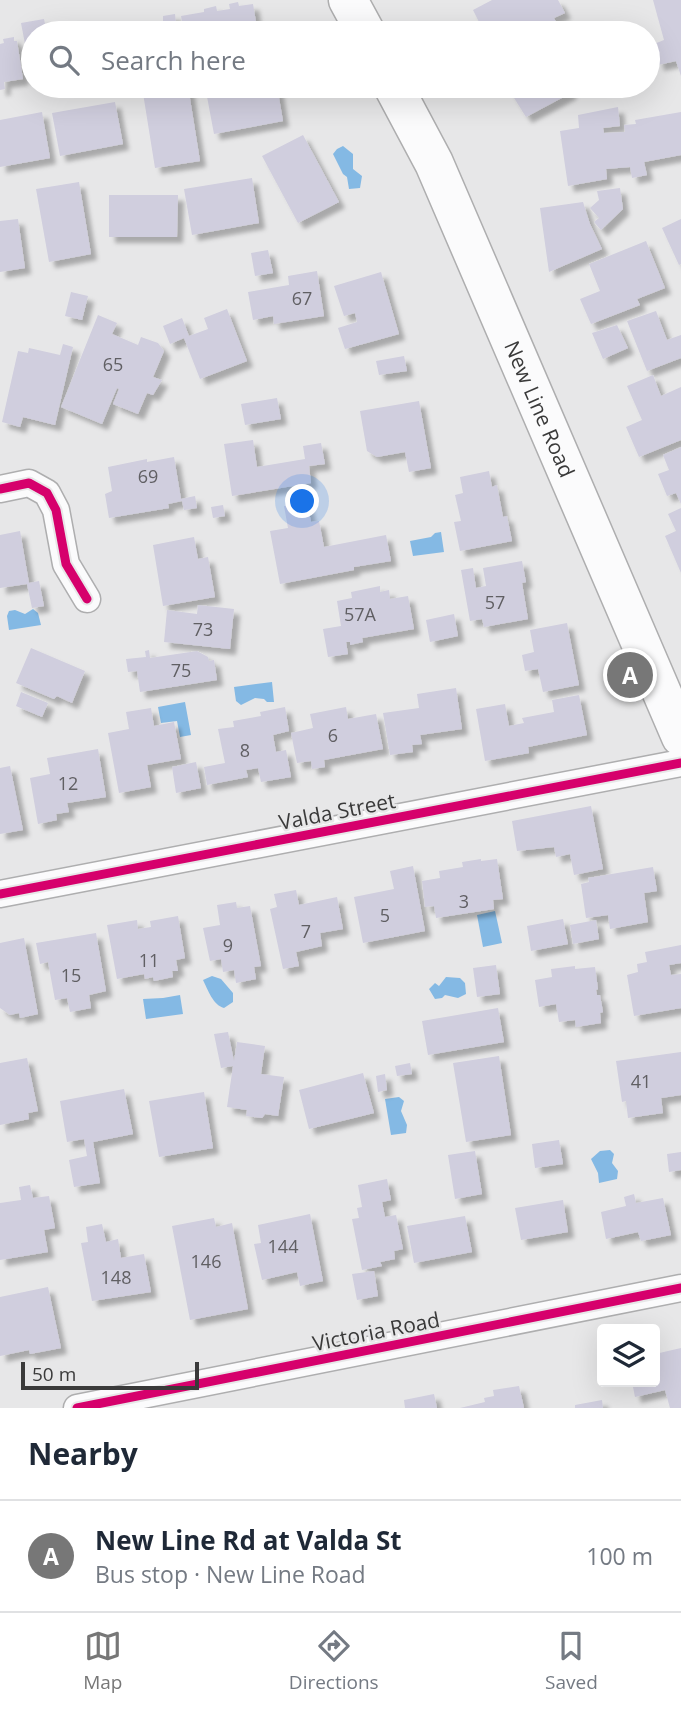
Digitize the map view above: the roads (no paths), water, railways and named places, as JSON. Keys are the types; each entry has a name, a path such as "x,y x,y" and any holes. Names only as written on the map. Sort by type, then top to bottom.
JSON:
{"main road":[{"path":"348,0 359,21"},
{"name":"New Line Road","path":"399,98 434,163 681,737"}],"street":[{"path":"0,489 29,483 47,493 56,510 66,565 87,599"},
{"name":"Valda Street","path":"0,894 681,763"},
{"name":"Victoria Road","path":"77,1408 681,1287"}],"water":[{"path":"343,146 353,154 353,169 362,176 360,188 349,189 347,177 333,154"},
{"path":"441,532 444,552 413,556 410,541"},
{"path":"33,609 38,613 41,625 9,630 9,611 25,614"},
{"path":"272,682 274,702 255,698 241,705 236,701 234,687"},
{"path":"185,702 191,735 180,737 177,721 161,723 158,707"},
{"path":"495,911 502,943 483,947 477,915"},
{"path":"212,976 221,979 233,993 233,1002 224,1008 214,1000 203,980"},
{"path":"446,977 460,978 465,983 466,994 458,998 445,995 435,999 429,989 435,983 439,986"},
{"path":"180,995 183,1014 146,1019 143,999"},
{"path":"399,1097 404,1101 401,1111 407,1125 406,1133 391,1135 385,1099"},
{"path":"610,1150 614,1154 612,1163 618,1171 617,1179 599,1183 598,1173 591,1159 600,1151"}],"place":[{"name":"New Line Rd at Valda St","path":"630,675"}]}
